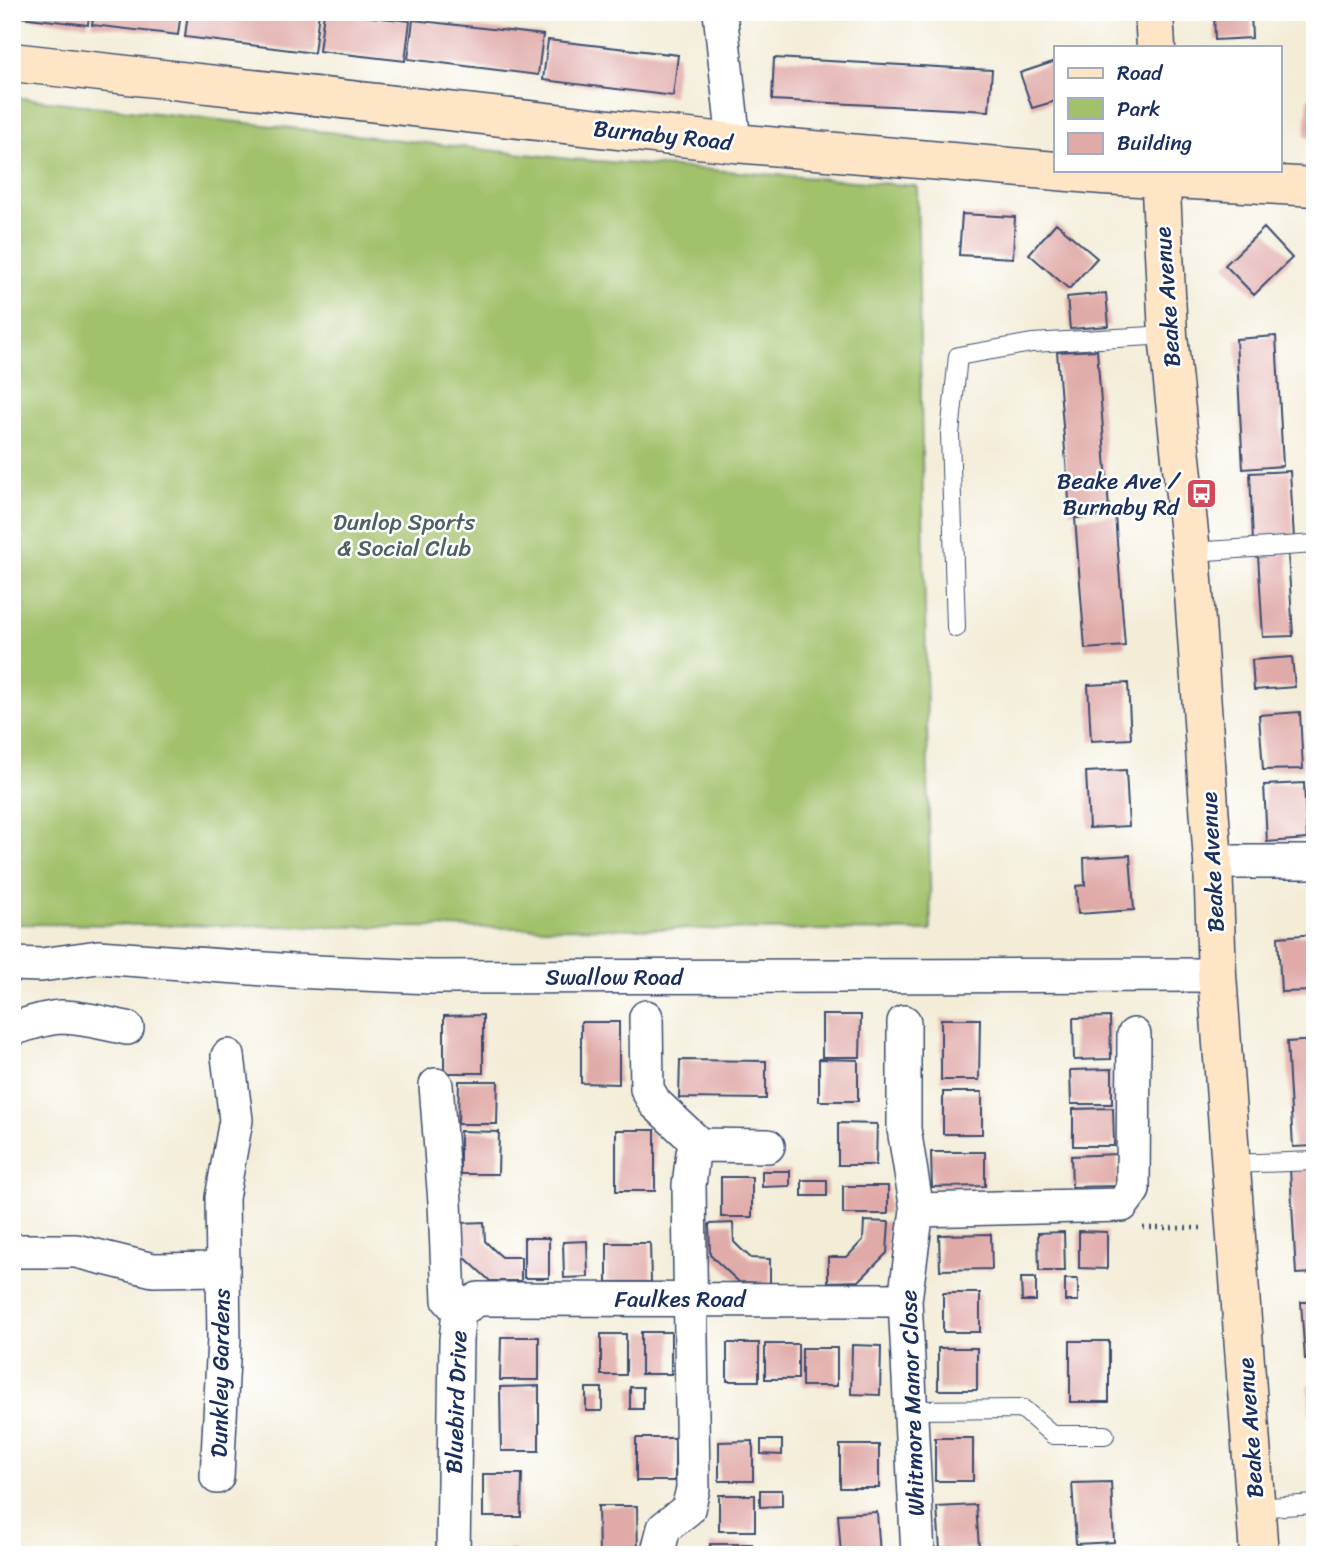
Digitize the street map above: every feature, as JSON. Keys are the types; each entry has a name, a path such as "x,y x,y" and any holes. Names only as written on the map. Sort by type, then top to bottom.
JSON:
{"street":[{"path":"720,12 734,143"},
{"path":"1154,12 1156,46"},
{"name":"Burnaby Road","path":"12,62 734,143 1054,166"},
{"name":"Burnaby Road","path":"1133,172 1315,187"},
{"name":"Beake Avenue","path":"1161,174 1168,335 1192,552 1213,862 1217,975 1259,1555"},
{"path":"1213,862 1315,862"},
{"name":"Swallow Road","path":"12,964 41,965 98,957 293,971 431,977 1217,975"},
{"path":"12,1029 61,1017 127,1028"},
{"path":"646,1017 647,1089 655,1103 700,1145 768,1146"},
{"name":"Whitmore Manor Close","path":"904,1022 904,1129 918,1210 905,1300 918,1555"},
{"path":"918,1210 1122,1205 1133,1190 1134,1035"},
{"name":"Dunkley Gardens","path":"217,1477 223,1339 222,1198 236,1120 228,1056"},
{"name":"Bluebird Drive","path":"436,1085 449,1300 459,1311 456,1340 453,1555"},
{"path":"657,1555 664,1528 688,1510 693,1489 689,1185 693,1153 700,1145"},
{"name":"Dunkley Gardens","path":"12,1251 76,1251 153,1270 222,1269"},
{"name":"Faulkes Road","path":"459,1311 478,1299 905,1300"}],"lane":[{"path":"956,628 950,434 958,356 1032,343 1168,335"},
{"path":"1192,552 1315,544"},
{"path":"1231,1164 1315,1161"},
{"path":"911,1410 1023,1409 1053,1436 1105,1436"},
{"path":"1255,1507 1315,1504"}],"green space":[{"name":"Dunlop Sports & Social Club","path":"12,97 570,159 917,186 931,931 12,924"}],"building":[{"path":"12,12 89,12 88,25 12,16"},
{"path":"94,12 181,12 178,35 92,25"},
{"path":"188,12 319,12 314,53 185,37"},
{"path":"324,12 410,21 405,61 319,51"},
{"path":"1214,12 1251,12 1252,38 1215,40"},
{"path":"413,20 543,35 538,75 408,59"},
{"path":"548,40 678,55 673,96 543,80"},
{"path":"774,58 992,70 989,111 772,100"},
{"path":"1054,62 1054,102 1032,108 1020,73"},
{"path":"1308,97 1315,97 1315,138 1305,137"},
{"path":"962,214 1015,217 1013,258 959,255"},
{"path":"1056,223 1097,258 1069,289 1029,254"},
{"path":"1264,228 1292,258 1254,295 1225,265"},
{"path":"1106,293 1109,326 1070,329 1067,297"},
{"path":"1276,336 1283,466 1243,469 1236,339"},
{"path":"1097,350 1109,509 1070,512 1057,352"},
{"path":"1290,471 1294,539 1253,541 1250,473"},
{"path":"1115,515 1125,646 1085,649 1075,518"},
{"path":"1288,553 1293,636 1263,637 1258,555"},
{"path":"1292,657 1295,687 1254,690 1252,660"},
{"path":"1128,683 1131,739 1091,741 1088,685"},
{"path":"1300,712 1303,769 1263,770 1259,715"},
{"path":"1126,770 1129,826 1089,828 1086,772"},
{"path":"1304,783 1307,839 1267,842 1264,785"},
{"path":"1130,855 1134,910 1078,914 1076,886 1085,885 1084,858"},
{"path":"1315,934 1315,991 1281,992 1278,937"},
{"path":"483,1015 483,1073 444,1073 444,1016"},
{"path":"822,1015 861,1015 860,1057 822,1057"},
{"path":"1110,1017 1111,1059 1074,1060 1073,1018"},
{"path":"941,1019 980,1019 979,1080 941,1080"},
{"path":"581,1022 619,1022 619,1084 581,1083"},
{"path":"1315,1040 1315,1146 1293,1147 1287,1042"},
{"path":"819,1059 858,1060 858,1101 819,1101"},
{"path":"680,1060 766,1061 766,1099 679,1098"},
{"path":"1112,1069 1112,1104 1071,1104 1070,1070"},
{"path":"459,1081 498,1081 497,1124 458,1124"},
{"path":"943,1092 982,1092 982,1134 943,1134"},
{"path":"1113,1108 1114,1146 1073,1146 1073,1109"},
{"path":"838,1123 877,1124 876,1165 838,1165"},
{"path":"616,1130 655,1130 655,1191 616,1191"},
{"path":"460,1131 499,1132 498,1174 460,1174"},
{"path":"931,1152 985,1152 985,1186 932,1187"},
{"path":"1117,1154 1118,1186 1072,1187 1071,1156"},
{"path":"1315,1168 1315,1273 1296,1274 1290,1169"},
{"path":"762,1171 790,1171 790,1186 762,1187"},
{"path":"721,1177 752,1177 752,1217 721,1217"},
{"path":"802,1180 827,1180 827,1196 802,1196"},
{"path":"843,1186 888,1186 888,1214 843,1214"},
{"path":"864,1221 889,1222 887,1253 859,1281 828,1282 828,1257 847,1257 863,1240"},
{"path":"484,1222 485,1241 492,1248 502,1257 521,1257 521,1281 490,1281 461,1254 460,1223"},
{"path":"733,1223 734,1242 741,1249 751,1258 770,1259 770,1283 739,1282 710,1255 709,1224"},
{"path":"1079,1231 1107,1232 1107,1269 1079,1268"},
{"path":"1064,1232 1065,1271 1039,1271 1038,1233"},
{"path":"991,1234 992,1269 940,1270 939,1235"},
{"path":"524,1238 549,1238 549,1278 524,1278"},
{"path":"587,1241 588,1277 564,1278 563,1242"},
{"path":"607,1243 650,1243 651,1282 607,1282"},
{"path":"1021,1278 1036,1278 1036,1301 1022,1301"},
{"path":"1065,1279 1078,1279 1078,1301 1065,1301"},
{"path":"943,1293 980,1293 980,1332 943,1332"},
{"path":"1301,1302 1315,1302 1315,1358 1305,1359"},
{"path":"641,1332 671,1332 671,1374 641,1374"},
{"path":"601,1334 626,1334 626,1375 601,1375"},
{"path":"501,1337 539,1337 539,1380 500,1380"},
{"path":"1070,1341 1109,1341 1109,1402 1070,1402"},
{"path":"727,1343 759,1343 759,1381 727,1381"},
{"path":"765,1344 798,1344 798,1379 765,1379"},
{"path":"852,1345 881,1346 880,1395 851,1394"},
{"path":"802,1348 837,1348 837,1386 802,1386"},
{"path":"938,1348 977,1348 977,1390 938,1390"},
{"path":"1308,1385 1315,1385 1315,1474 1313,1474"},
{"path":"539,1386 539,1451 501,1451 500,1387"},
{"path":"630,1387 643,1387 643,1409 630,1409"},
{"path":"586,1388 602,1388 602,1411 586,1411"},
{"path":"636,1438 675,1438 675,1481 636,1481"},
{"path":"935,1438 973,1438 973,1481 935,1481"},
{"path":"761,1440 782,1440 782,1455 761,1454"},
{"path":"753,1441 753,1481 719,1481 719,1442"},
{"path":"840,1445 879,1445 879,1488 840,1488"},
{"path":"483,1474 522,1474 521,1517 483,1517"},
{"path":"1111,1482 1114,1542 1076,1544 1072,1483"},
{"path":"760,1490 782,1490 782,1506 760,1507"},
{"path":"719,1495 755,1495 755,1531 719,1531"},
{"path":"976,1505 979,1548 940,1550 937,1507"},
{"path":"598,1506 637,1506 638,1555 599,1555"},
{"path":"877,1512 880,1555 841,1555 838,1514"},
{"path":"710,1544 752,1544 752,1555 710,1555"},
{"path":"476,1550 515,1550 515,1555 476,1555"}],"place":[{"name":"Beake Ave / Burnaby Rd","path":"1202,494"}]}
